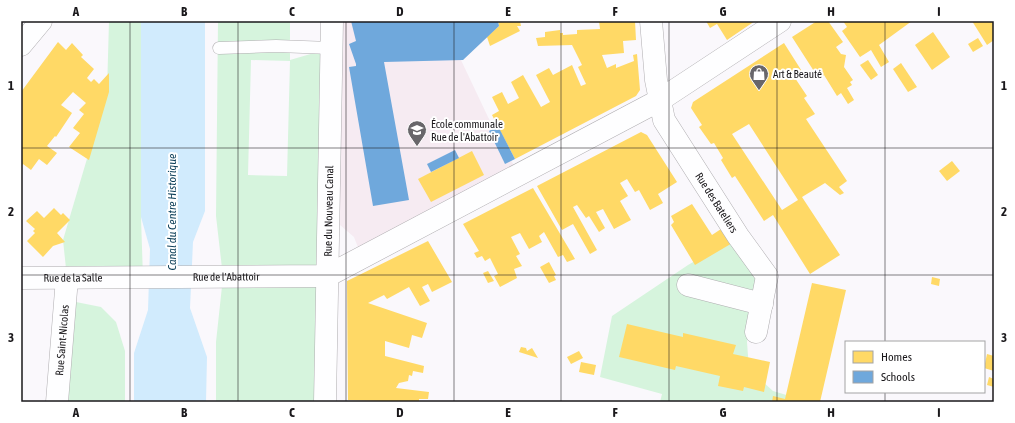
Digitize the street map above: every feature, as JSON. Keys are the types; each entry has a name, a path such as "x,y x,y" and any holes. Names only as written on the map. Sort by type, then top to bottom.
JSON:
{"street":[{"path":"21,45 41,21"},
{"name":"Rue du Nouveau Canal","path":"325,402 332,21"},
{"name":"Rue des Bateliers","path":"651,21 656,80 664,120 670,132 738,236 767,276 756,332"},
{"path":"327,276 660,100 780,21"},
{"name":"Rue de l'Abattoir","path":"125,278 327,276"},
{"name":"Rue de la Salle","path":"21,278 125,278"},
{"name":"Rue Saint-Nicolas","path":"57,402 67,278"},
{"path":"688,285 762,304"}],"lane":[{"path":"219,48 276,46 331,48"}],"shaded area":[{"name":"École communale Rue de l'Abattoir","path":"332,21 495,21 496,29 475,48 460,49 460,58 488,117 519,175 362,258 354,237 333,219"}],"green space":[{"path":"109,21 141,21 141,217 143,278 67,278 63,240 107,91"},
{"path":"218,21 290,21 290,60 331,48 325,402 216,402 216,342 223,277 216,216","holes":["251,60 290,61 287,176 248,175"]},
{"path":"738,236 759,273 747,342 749,369 773,391 810,402 660,402 662,394 600,377 612,316 688,265"},
{"path":"66,300 101,307 116,322 125,351 125,402 57,402"}],"water":[{"name":"Canal du Centre Historique","path":"141,21 205,21 205,211 193,242 190,308 207,357 206,402 134,402 134,353 148,310 150,249 141,217"}],"building: Homes":[{"path":"498,21 520,21 521,26 517,26 520,31 490,46 487,37 499,26"},
{"path":"599,21 635,21 636,40 623,41 624,53 602,55 607,68 616,64 616,68 634,61 633,55 637,54 640,90 636,96 515,159 492,115 499,111 492,97 502,92 508,104 519,98 511,82 523,75 541,107 550,102 536,75 549,68 553,75 572,65 581,86 586,84 578,67 582,65 572,45 538,46 536,38 545,37 545,32 560,30 560,33 563,33 563,35 577,34 577,30 600,29"},
{"path":"706,21 755,21 727,40 717,24 710,28"},
{"path":"817,21 828,21 843,42 836,47 841,54 846,55 844,67 853,80 850,82 852,85 847,88 854,100 848,104 841,93 837,96 824,75 819,79 792,37"},
{"path":"843,21 912,21 879,45 889,62 881,67 871,50 860,57 842,31 847,27"},
{"path":"972,21 992,21 994,23 994,40 987,45"},
{"path":"933,32 950,57 932,70 915,45"},
{"path":"978,38 983,46 973,52 968,44"},
{"path":"58,42 66,50 72,43 83,55 81,57 94,69 87,78 91,82 94,79 99,84 109,73 109,92 89,160 69,147 80,133 73,128 84,114 79,110 86,103 73,92 61,105 72,113 56,137 55,136 47,146 57,153 47,165 39,159 31,170 23,164 21,167 21,92"},
{"path":"784,43 803,73 795,78 807,96 804,98 815,114 806,119 847,181 839,187 844,193 840,195 825,183 802,197 840,255 810,274 773,215 764,221 735,176 732,178 721,160 723,158 714,143 711,144 699,127 702,125 691,108 693,102","holes":["749,124 798,200 782,210 732,134"]},
{"path":"868,60 878,75 871,80 860,65"},
{"path":"901,63 917,87 908,92 893,69"},
{"path":"641,132 647,135 677,182 658,194 663,203 650,210 639,190 635,192 627,179 620,183 628,196 620,201 631,220 614,229 603,209 596,212 605,228 599,232 589,216 586,218 577,205 573,207 597,250 590,254 573,224 562,230 537,186"},
{"path":"472,151 484,175 431,202 418,179"},
{"path":"952,161 960,171 947,181 939,171"},
{"path":"533,188 575,259 567,262 563,255 558,257 544,232 539,236 542,242 529,249 520,233 511,237 520,254 516,256 522,266 514,269 517,278 500,287 494,276 498,274 490,258 485,261 482,256 477,258 474,253 479,251 463,224"},
{"path":"692,204 712,235 724,227 734,242 695,265 671,225 674,222 671,216"},
{"path":"54,208 61,215 63,213 70,220 57,233 65,242 53,246 43,257 27,241 35,233 33,231 35,229 26,221 37,211 44,218"},
{"path":"428,241 452,282 432,292 428,284 422,287 430,301 420,306 409,287 387,299 384,295 368,303 427,323 422,338 412,335 409,348 385,341 385,356 424,366 423,373 413,371 412,376 409,375 408,381 399,383 396,388 429,392 428,399 419,399 419,402 348,400 347,281"},
{"path":"549,262 556,275 554,276 556,280 549,283 540,267"},
{"path":"488,271 494,281 488,283 483,273"},
{"path":"932,277 940,279 939,286 931,284"},
{"path":"812,283 846,290 820,402 772,402 773,396 785,399"},
{"path":"627,324 683,337 683,333 736,345 733,354 770,362 764,392 744,387 743,391 718,386 720,376 676,366 675,370 619,357"},
{"path":"521,347 526,348 527,351 532,348 538,358 519,352"},
{"path":"579,351 583,358 571,364 567,357"},
{"path":"987,354 994,356 994,371 985,368"},
{"path":"581,362 596,365 594,375 579,372"},
{"path":"989,377 994,379 994,387 987,385"}],"building: Schools":[{"path":"351,21 498,21 499,26 463,60 384,62 409,200 373,206 349,67 356,66 349,44 356,41"},
{"path":"498,126 515,159 505,164 489,131"},
{"path":"455,150 459,158 431,172 427,164"}],"place":[{"name":"Art & Beauté","path":"759,91"},
{"name":"École communale Rue de l'Abattoir","path":"417,147"}]}
